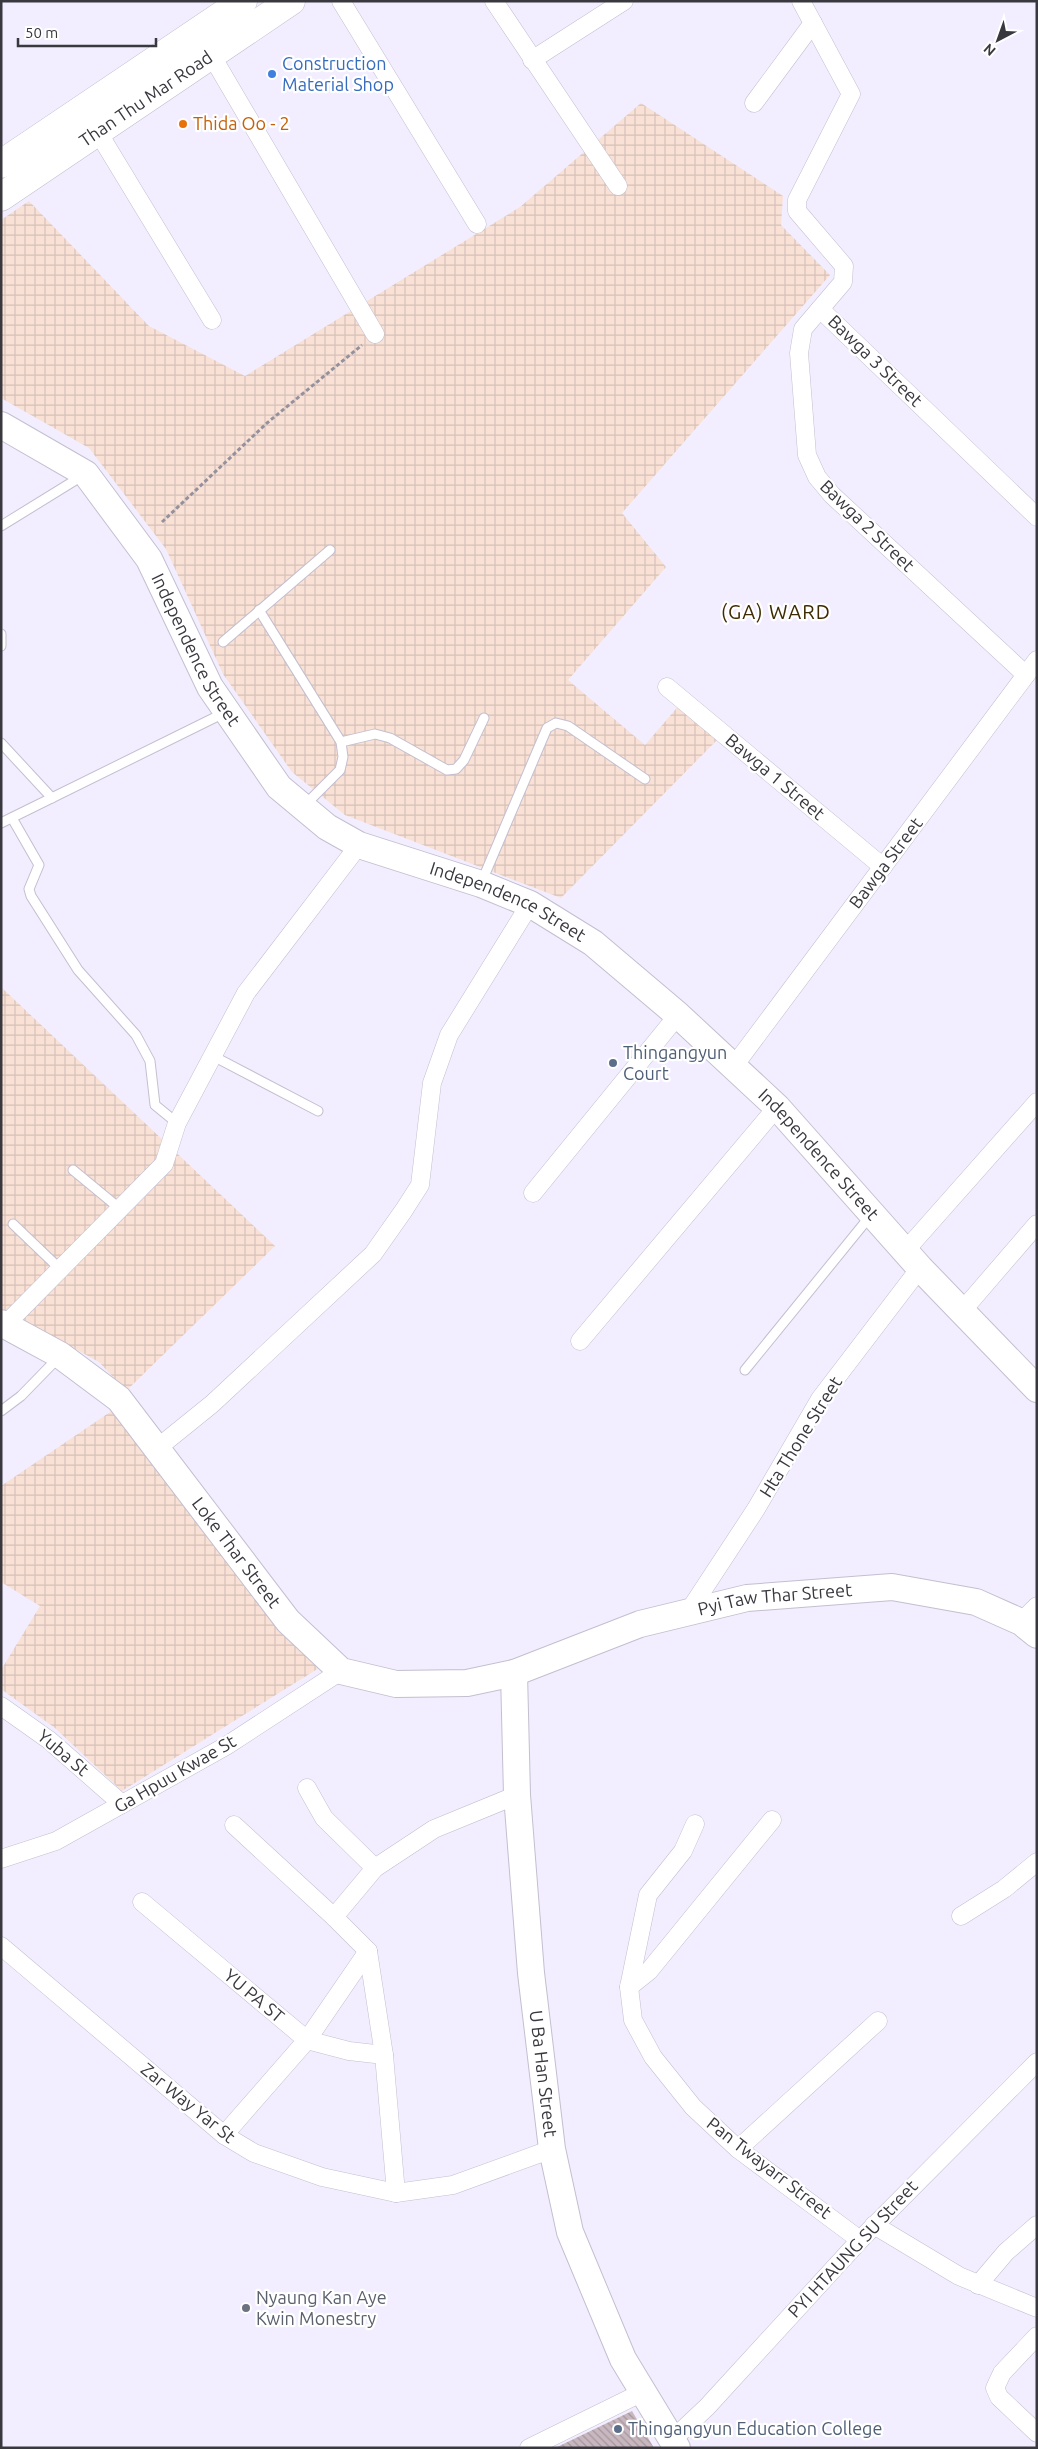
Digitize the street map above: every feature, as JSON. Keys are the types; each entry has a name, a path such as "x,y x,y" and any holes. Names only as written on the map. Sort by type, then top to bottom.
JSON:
{"main road":[{"name":"Than Thu Mar Road","path":"1,164 243,1"},
{"name":"Than Thu Mar Road","path":"1,197 291,1"}],"street":[{"path":"341,1 477,224"},
{"path":"494,1 618,186"},
{"path":"532,60 624,1"},
{"name":"Bawga 3 Street","path":"801,1 851,94 797,200 797,211 844,266 843,282 820,309 1037,517"},
{"path":"754,103 813,23"},
{"path":"198,31 375,334"},
{"path":"83,108 212,320"},
{"name":"Bawga 2 Street","path":"820,309 803,329 799,353 807,455 817,477 832,495 1026,675"},
{"name":"Independence Street","path":"1,425 86,474 149,559 210,687 279,787 327,828 359,845 481,884 530,904 593,943 678,1015 777,1107 912,1259 1037,1390"},
{"name":"Bawga Street","path":"734,1066 1037,660"},
{"name":"Bawga 1 Street","path":"666,687 883,868"},
{"path":"3,1324 164,1164 177,1123 246,993 359,845"},
{"path":"155,1450 212,1404 373,1254 404,1210 420,1185 432,1082 449,1035 530,904"},
{"path":"533,1193 678,1015"},
{"name":"Hta Thone Street","path":"689,1611 756,1509 820,1400 912,1259 1037,1102"},
{"path":"580,1340 777,1107"},
{"path":"962,1311 1037,1224"},
{"name":"Loke Thar Street","path":"3,1324 60,1355 119,1399 155,1450 288,1621 341,1671"},
{"name":"Pyi Taw Thar Street","path":"514,1673 640,1624 747,1598 892,1587 976,1602 1031,1621"},
{"path":"341,1671 396,1684 467,1683 514,1673"},
{"name":"Ga Hpuu Kwae St","path":"1,1859 56,1841 226,1746 341,1671"},
{"name":"U Ba Han Street","path":"514,1673 517,1795 531,1973 552,2149 570,2232 623,2359 674,2444"},
{"name":"Yuba St","path":"1,1706 49,1740 122,1804"},
{"path":"307,1788 324,1818 375,1868"},
{"path":"334,1917 375,1868 434,1829 517,1795"},
{"path":"629,1987 649,1971 772,1820"},
{"name":"Pan Twayarr Street","path":"695,1824 683,1851 648,1895 629,1987 634,2020 654,2057 693,2107 738,2148 860,2240"},
{"path":"234,1825 334,1917 368,1952 384,2055 396,2193"},
{"path":"960,1916 1004,1889 1037,1862"},
{"name":"YU PA ST","path":"142,1902 307,2040 349,2051 384,2055"},
{"name":"Zar Way Yar St","path":"1,1946 224,2135 254,2153 322,2178 396,2193 454,2185 552,2149"},
{"path":"224,2135 307,2040 368,1952"},
{"path":"738,2148 878,2021"},
{"name":"PYI HTAUNG SU Street","path":"674,2444 874,2225 1037,2062"},
{"path":"874,2225 959,2276 1037,2308"},
{"path":"978,2285 1006,2252 1037,2225"},
{"path":"1037,2336 1002,2373 994,2388 999,2397 1037,2433"},
{"path":"529,2448 643,2392"}],"lane":[{"path":"1,526 86,474"},
{"path":"223,642 330,550"},
{"path":"259,610 341,742 343,757 340,770 303,807"},
{"path":"1,634 1,646"},
{"path":"1,823 226,711"},
{"path":"341,742 375,734 390,738 447,770 456,769 464,760 484,718"},
{"path":"481,884 548,728 556,723 568,726 645,779"},
{"path":"1,743 52,798"},
{"path":"12,818 39,865 29,889 31,896 78,970 136,1035 150,1061 155,1105 177,1123"},
{"path":"213,1056 318,1111"},
{"path":"73,1170 119,1208"},
{"path":"745,1370 872,1214"},
{"path":"13,1224 60,1269"},
{"path":"1,1411 21,1396 60,1355"}],"path":[{"path":"162,522 267,423 375,334"}],"shaded area":[{"path":"641,103 783,196 781,225 830,275 622,513 666,567 568,680 645,745 681,703 720,737 561,898 345,815 292,772 223,674 166,549 89,448 1,398 1,220 29,201 149,326 245,376 520,207"},
{"path":"1,987 275,1246 126,1391 99,1362 1,1308"},
{"path":"113,1410 280,1632 319,1668 122,1791 55,1728 1,1689 1,1670 40,1606 1,1582 1,1486"}],"building":[{"name":"Thingangyun Education College","path":"632,2411 654,2448 555,2448"}],"place":[{"name":"Construction Material Shop","path":"272,74"},
{"name":"Thida Oo - 2","path":"183,124"},
{"name":"Thingangyun Court","path":"613,1063"},
{"name":"Nyaung Kan Aye Kwin Monestry","path":"246,2308"},
{"name":"Thingangyun Education College","path":"618,2429"}],"district":[{"name":"(GA) WARD","path":"776,612"}]}
